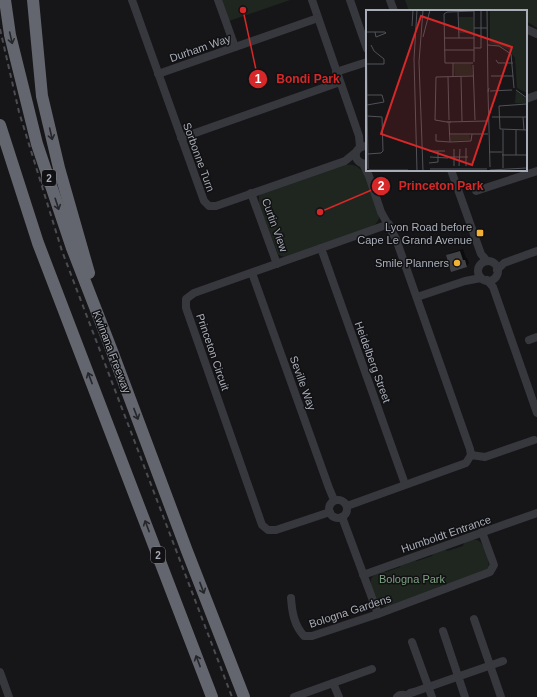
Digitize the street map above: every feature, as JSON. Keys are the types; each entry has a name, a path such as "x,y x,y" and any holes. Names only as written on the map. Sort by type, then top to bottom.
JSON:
{"highway":[{"name":"Kwinana Freeway","path":"5,0 10,35 37,144 72,248 244,697"},
{"name":"2","path":"33,0 42,96 59,168 112,351"},
{"name":"2","path":"0,125 38,244"},
{"name":"2","path":"0,150 38,244 212,697"}],"street":[{"name":"Sorbonne Turn","path":"132,0 204,201 209,206 216,206 363,154"},
{"path":"218,0 235,47"},
{"path":"312,0 359,136 363,154"},
{"path":"350,0 366,46"},
{"path":"390,0 394,10"},
{"name":"Durham Way","path":"158,74 318,18"},
{"path":"527,29 537,34"},
{"path":"336,72 366,62"},
{"path":"181,138 340,82"},
{"path":"527,99 537,95"},
{"path":"476,191 537,170"},
{"path":"451,171 485,264"},
{"path":"347,506 466,462 471,455 417,297 396,239 382,212 370,173"},
{"name":"Curtin View","path":"251,193 277,264"},
{"name":"Princeton Circuit","path":"330,512 276,530 268,530 262,525 186,308 186,299 194,293 389,224"},
{"name":"Heidelberg Street","path":"321,248 405,484"},
{"path":"465,281 485,264 504,264 537,251"},
{"path":"485,264 497,267 493,287"},
{"path":"485,264 478,272 493,287 537,413"},
{"path":"417,297 465,281 494,278 496,273 504,264"},
{"name":"Seville Way","path":"252,273 334,500"},
{"path":"529,340 537,337"},
{"path":"471,455 485,457 534,440"},
{"path":"339,499 347,506 348,510 342,517 338,518 333,516 330,512 330,504 334,500 339,499"},
{"name":"Humboldt Entrance","path":"363,575 537,513"},
{"path":"342,517 378,614"},
{"name":"Bologna Gardens","path":"291,598 292,612 298,629 304,636 312,636 378,614 490,572 494,565 482,532"},
{"path":"474,620 501,697"},
{"path":"443,631 465,697"},
{"path":"412,642 432,697"},
{"path":"397,697 402,694 408,697 410,693 503,661"},
{"path":"294,697 372,669"},
{"path":"0,672 9,697"},
{"path":"333,683 339,697"}],"green space":[{"path":"222,0 290,0 229,21"},
{"path":"405,0 537,0 537,28 527,22 527,10 409,10"},
{"path":"343,165 356,166 365,175 380,215 377,223 373,226 285,257 278,254 259,205 259,196 261,193"},
{"name":"Bologna Park","path":"469,540 478,540 483,546 489,564 489,567 485,571 388,606 379,604 375,598 371,580 375,575 382,571 386,572 400,567 401,564 432,556 433,553 445,549 447,551 463,546 464,543"}],"building":[{"name":"Smile Planners","path":"460,251 467,267 451,272 446,255"}],"railway":[{"path":"0,29 19,112 62,251 232,697"}],"place":[{"name":"Bondi Park","path":"243,10"},
{"name":"Princeton Park","path":"320,212"},
{"name":"Lyon Road before Cape Le Grand Avenue","path":"480,233"},
{"name":"Smile Planners","path":"457,263"}]}
